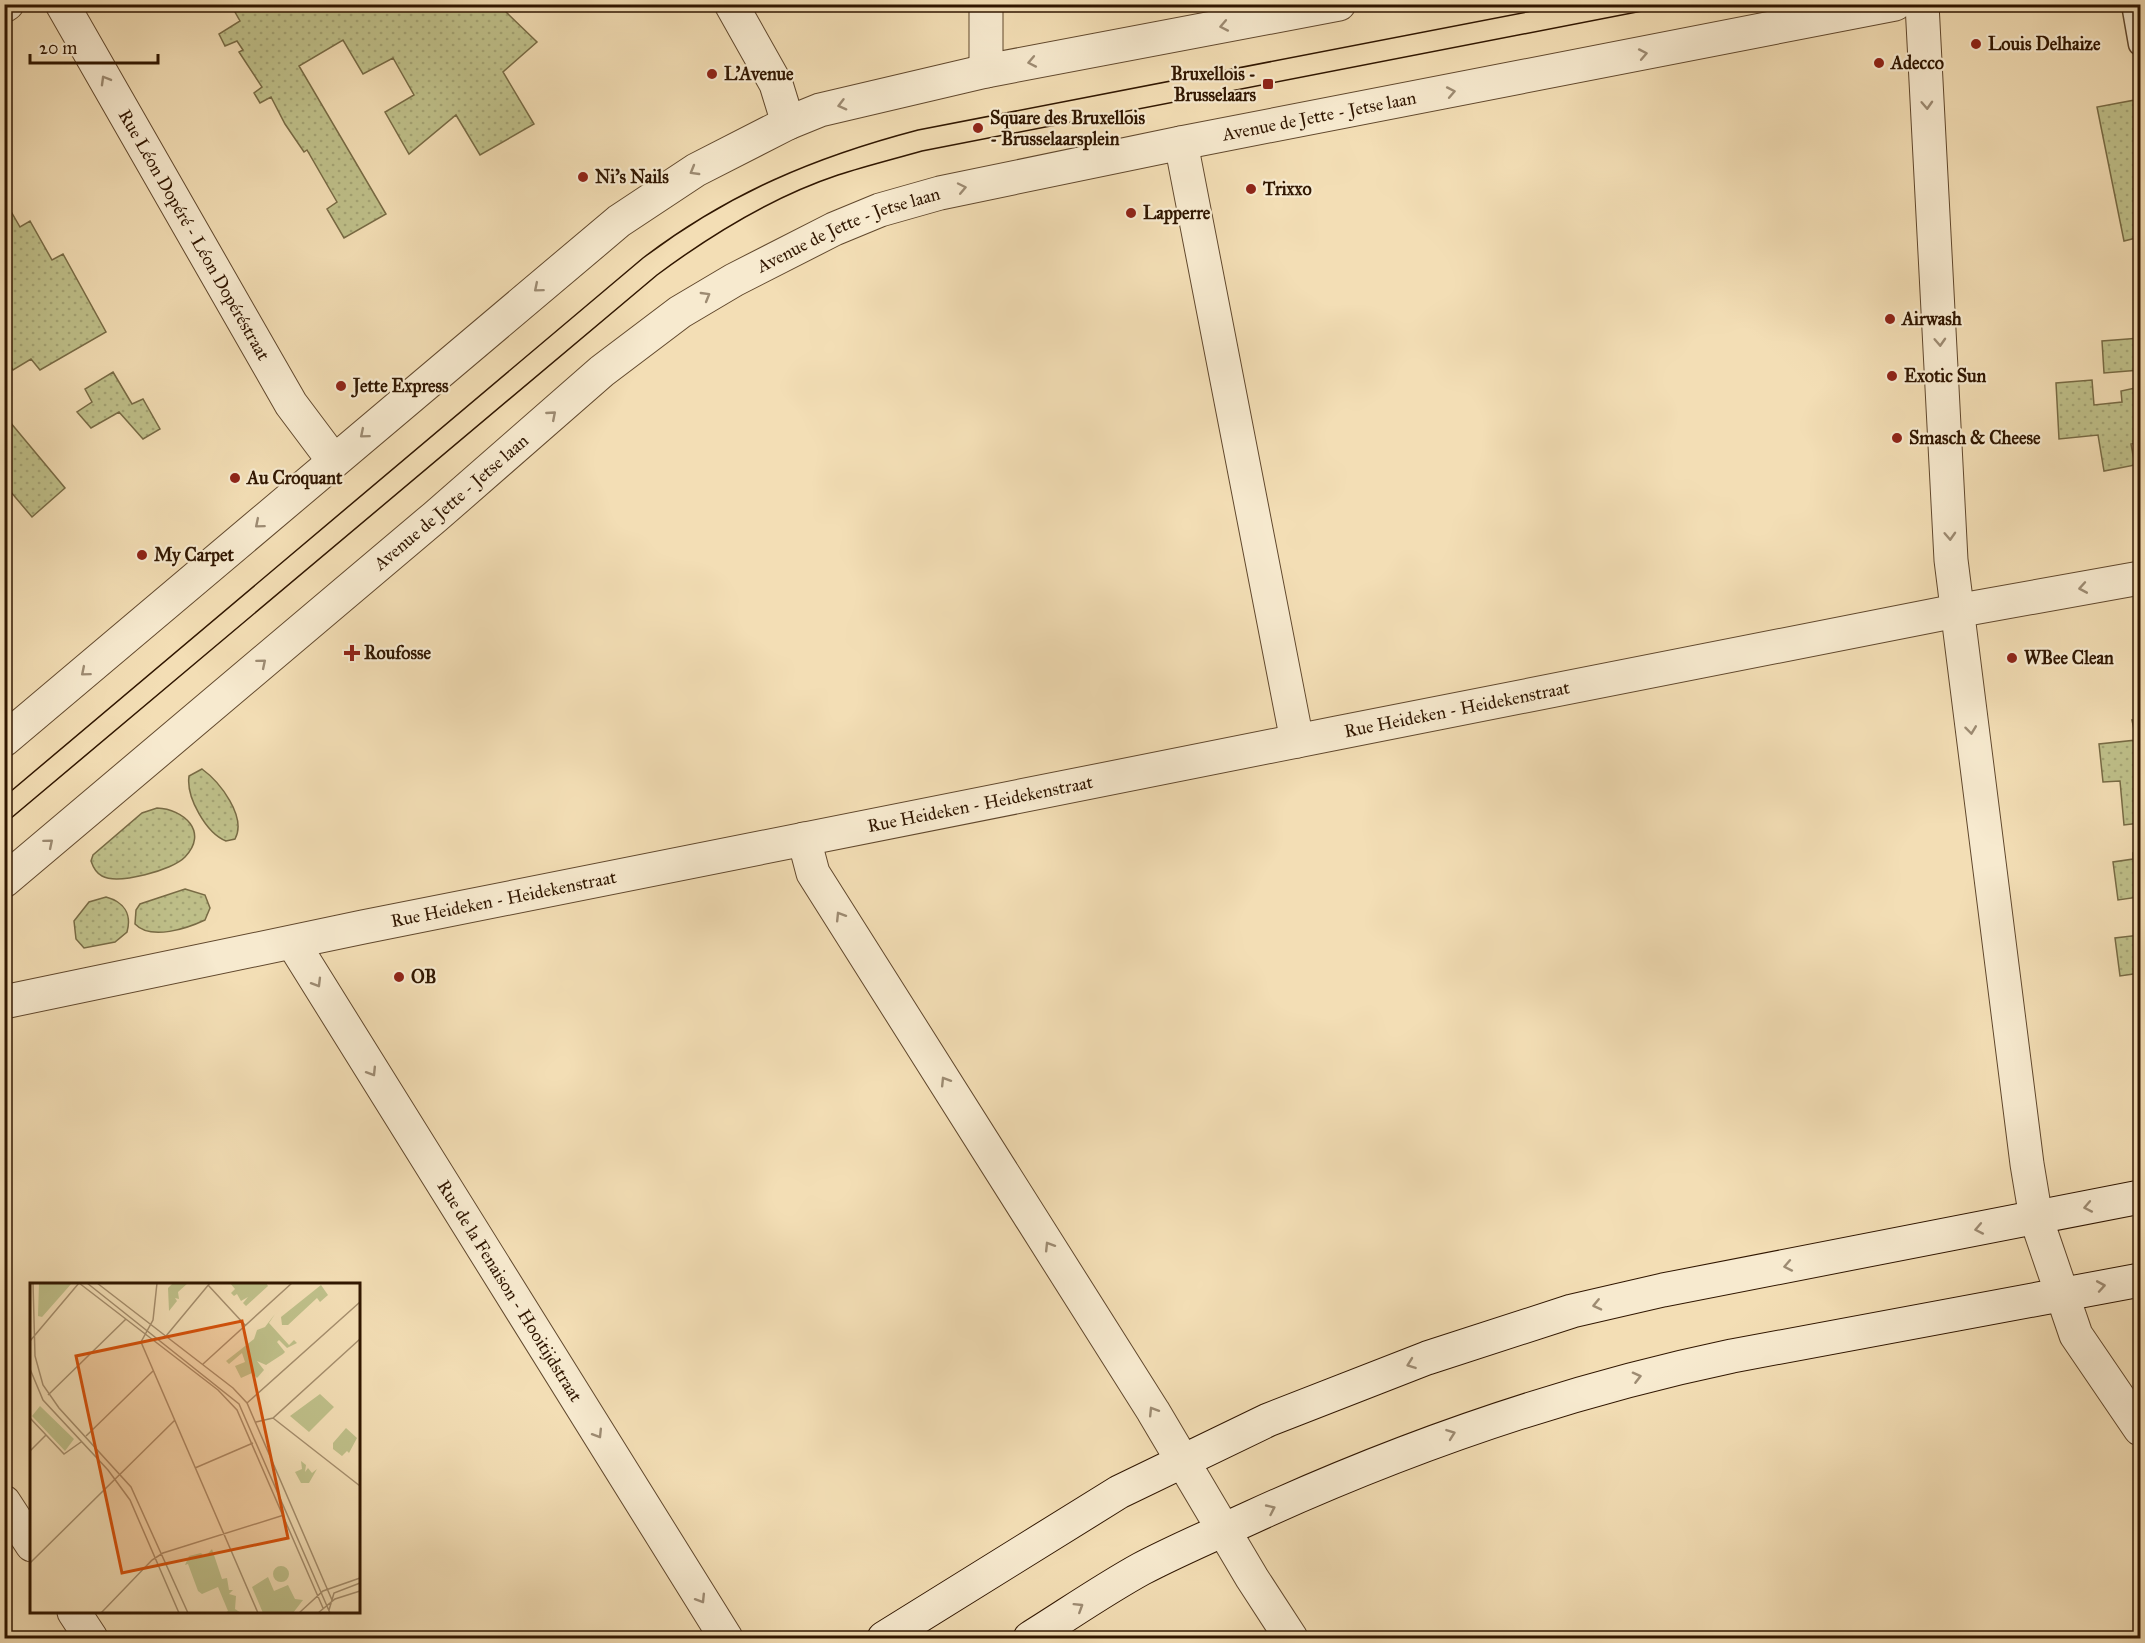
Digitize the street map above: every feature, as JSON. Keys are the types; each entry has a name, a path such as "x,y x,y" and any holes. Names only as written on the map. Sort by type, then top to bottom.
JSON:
{"street":[{"name":"Rue Léon Dopéré - Léon Dopéréstraat","path":"62,4 291,404 333,460"},
{"path":"731,4 776,84 788,123"},
{"path":"986,4 986,71"},
{"path":"4,740 333,460 619,221 696,170 788,123 820,110 986,71 1339,4"},
{"name":"Avenue de Jette - Jetse laan","path":"4,881 435,517 602,371 680,312 734,280 834,229 879,210 940,193 1181,143 1895,4"},
{"path":"1922,4 1956,610 2036,1218 2076,1335 2140,1429"},
{"path":"1181,143 1297,741"},
{"name":"Rue Heideken - Heidekenstraat","path":"4,1002 1956,610 2140,578"},
{"path":"804,840 813,873 1183,1461 1291,1638"},
{"name":"Rue de la Fenaison - Hooitijdstraat","path":"292,943 726,1638"},
{"path":"884,1638 1119,1492 1268,1420 1427,1358 1572,1311 1674,1288 2140,1197"},
{"path":"1030,1638 1143,1568 1224,1530 1391,1457 1545,1402 1679,1367 2140,1280"},
{"path":"4,1502 30,1542"},
{"path":"75,1613 91,1638"}],"lane":[{"path":"2133,4 2140,44"}],"green space":[{"path":"231,5 518,5 506,12 537,42 503,72 534,124 480,155 456,115 409,154 385,112 414,95 393,58 363,74 343,40 299,66 386,214 344,238 327,209 337,202 307,150 304,152 285,124 271,97 260,103 254,93 262,87 239,52 243,50 237,41 225,46 219,34 240,21"},
{"path":"2135,100 2140,130 2140,237 2124,241 2097,107"},
{"path":"5,201 20,227 30,221 52,260 63,254 106,332 40,370 31,359 13,370 5,356"},
{"path":"2140,338 2140,370 2104,373 2102,341"},
{"path":"113,372 132,404 143,399 160,429 143,439 119,412 91,428 77,412 92,402 85,389"},
{"path":"2092,380 2094,405 2122,402 2121,391 2140,387 2140,442 2131,444 2135,465 2104,471 2098,435 2059,439 2056,383"},
{"path":"5,416 65,488 32,517 5,485"},
{"path":"2140,719 2140,823 2124,825 2120,781 2103,782 2099,744 2136,740 2132,720"},
{"path":"202,769 224,791 235,811 238,830 235,839 226,841 219,837 211,830 194,804 189,776"},
{"path":"157,808 167,809 184,817 194,831 195,839 192,848 185,857 169,867 145,875 120,879 102,876 98,873 91,861 93,855 142,813"},
{"path":"2140,852 2140,924 2138,897 2118,900 2113,862 2133,859 2133,853"},
{"path":"185,889 205,895 210,908 205,920 180,929 160,932 150,932 135,924 136,910 140,904"},
{"path":"106,897 118,902 125,910 128,920 127,932 115,942 84,948 76,939 74,921 89,902"},
{"path":"2140,935 2140,973 2120,976 2115,938"}],"tram line":[{"path":"4,797 643,258 708,214 741,196 808,165 918,130 1568,4"},
{"path":"4,824 657,275 699,245 766,205 838,175 922,151 1678,4"}],"place":[{"name":"Louis Delhaize","path":"1976,44"},
{"name":"Adecco","path":"1879,63"},
{"name":"L'Avenue","path":"712,74"},
{"name":"Bruxellois - Brusselaars","path":"1268,84"},
{"name":"Square des Bruxellois - Brusselaarsplein","path":"978,128"},
{"name":"Ni's Nails","path":"583,177"},
{"name":"Trixxo","path":"1251,189"},
{"name":"Lapperre","path":"1131,213"},
{"name":"Airwash","path":"1890,319"},
{"name":"Exotic Sun","path":"1892,376"},
{"name":"Jette Express","path":"341,386"},
{"name":"Smasch & Cheese","path":"1897,438"},
{"name":"Au Croquant","path":"235,478"},
{"name":"My Carpet","path":"142,555"},
{"name":"Roufosse","path":"352,653"},
{"name":"WBee Clean","path":"2012,658"},
{"name":"OB","path":"399,977"}]}
